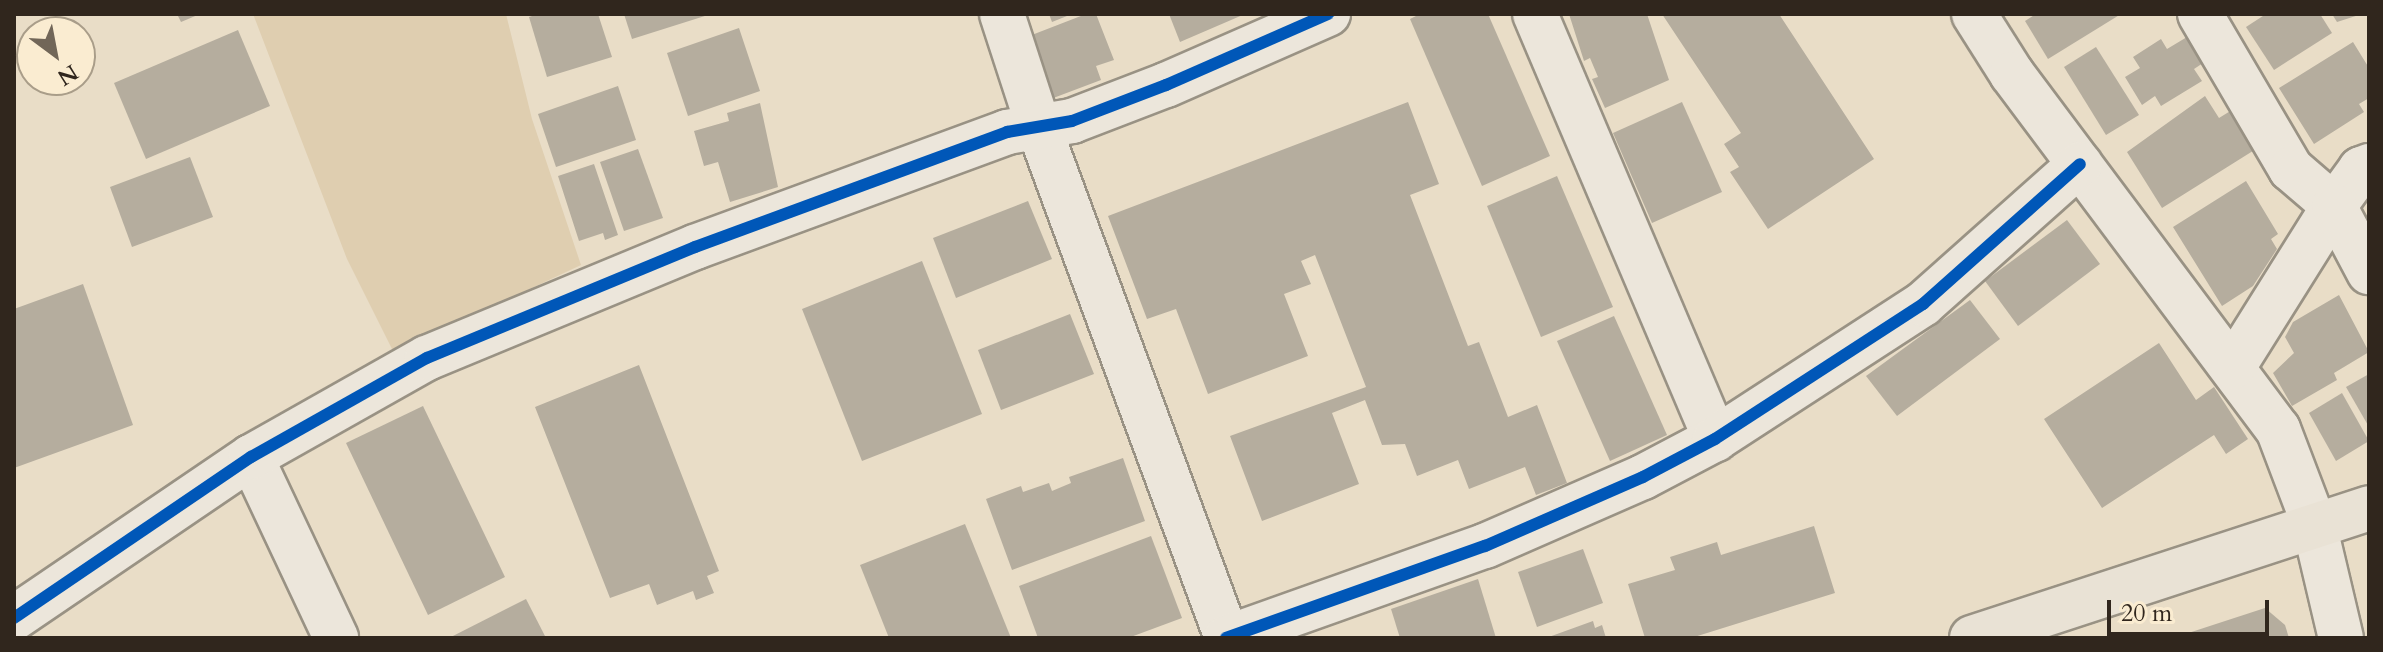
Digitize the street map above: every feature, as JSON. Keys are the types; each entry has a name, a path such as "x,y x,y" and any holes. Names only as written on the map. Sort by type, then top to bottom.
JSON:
{"main road":[{"path":"1972,638 2369,508"}],"street":[{"path":"1002,14 1039,128 1227,638 1485,546 1643,477 1715,439 1923,304 2080,164"},
{"path":"14,618 251,457 441,352 709,241 1007,132 1039,128 1166,85 1328,14"},
{"path":"1535,14 1715,439"},
{"path":"1974,14 2080,164 2278,429 2314,524 2341,638"},
{"path":"2200,14 2291,169 2334,206 2369,272"},
{"path":"2233,367 2334,206 2361,169 2369,166"},
{"path":"251,457 336,638"}],"shaded area":[{"path":"253,14 506,14 532,119 581,265 394,353 347,259"}],"building":[{"path":"177,14 200,14 181,22"},
{"path":"538,14 598,14 612,57 547,77 529,17"},
{"path":"624,14 707,14 708,15 632,39"},
{"path":"1049,14 1072,14 1052,22"},
{"path":"1086,14 1096,14 1114,60 1096,66 1101,80 1048,100 1024,38"},
{"path":"1169,14 1245,14 1180,42"},
{"path":"1420,14 1488,14 1550,156 1482,186 1410,19"},
{"path":"1569,14 1647,14 1669,80 1605,108 1592,79 1598,77 1590,58 1584,61"},
{"path":"1662,14 1779,14 1874,159 1768,229 1730,172 1739,167 1724,144 1741,133"},
{"path":"2036,14 2121,14 2048,59 2025,21"},
{"path":"2266,14 2320,14 2332,33 2274,70 2246,27"},
{"path":"2332,14 2362,14 2337,22"},
{"path":"739,28 760,91 688,116 667,53"},
{"path":"238,30 270,106 146,159 114,83"},
{"path":"2187,37 2203,63 2194,69 2202,81 2161,106 2155,96 2142,105 2125,77 2140,68 2133,57 2161,39 2167,49"},
{"path":"2353,42 2369,68 2369,98 2359,104 2364,112 2314,144 2279,88"},
{"path":"2096,47 2139,115 2106,135 2064,67"},
{"path":"618,86 636,140 556,167 538,114"},
{"path":"2205,96 2219,118 2232,110 2256,149 2162,208 2127,152"},
{"path":"1408,102 1439,184 1410,195 1468,346 1479,342 1508,417 1537,405 1567,483 1536,495 1525,467 1469,489 1458,460 1417,476 1405,444 1382,445 1365,400 1332,413 1359,484 1262,521 1230,436 1366,387 1315,255 1301,261 1311,284 1284,294 1308,356 1208,394 1176,309 1147,319 1108,216"},
{"path":"1682,102 1722,192 1652,223 1613,133"},
{"path":"760,103 778,187 730,202 718,162 704,166 694,131 729,121 727,113"},
{"path":"638,149 663,218 624,231 600,162"},
{"path":"190,157 213,217 132,247 110,187"},
{"path":"594,164 618,235 605,240 603,233 579,241 558,176"},
{"path":"1557,176 1613,307 1541,337 1487,206"},
{"path":"2246,181 2278,234 2271,239 2277,249 2253,286 2222,306 2173,227"},
{"path":"1028,201 1052,259 956,298 933,238"},
{"path":"2067,220 2100,264 2018,326 1985,281"},
{"path":"922,261 982,414 862,461 802,309"},
{"path":"83,284 133,425 14,468 14,309"},
{"path":"2339,295 2369,352 2334,373 2337,380 2292,406 2273,373 2294,353 2285,337 2293,322"},
{"path":"1970,300 2000,339 1897,416 1866,376"},
{"path":"1070,314 1094,374 1001,410 978,350"},
{"path":"1614,316 1667,435 1610,461 1557,341"},
{"path":"2159,343 2196,400 2214,387 2248,439 2226,454 2214,435 2102,508 2044,419"},
{"path":"639,365 719,571 707,576 714,593 696,600 693,591 657,605 649,584 610,598 535,407"},
{"path":"2369,374 2369,427 2346,387"},
{"path":"2342,393 2369,441 2336,461 2309,413"},
{"path":"423,406 505,577 428,615 346,443"},
{"path":"1123,458 1145,521 1012,570 986,499 1021,486 1023,492 1049,483 1052,491 1071,483 1069,477"},
{"path":"965,524 1011,638 889,638 860,565"},
{"path":"1814,526 1835,593 1691,638 1645,638 1628,584 1675,570 1670,557 1717,542 1721,555"},
{"path":"1151,536 1182,618 1128,638 1038,638 1019,586"},
{"path":"1583,549 1603,603 1537,627 1518,572"},
{"path":"1478,579 1496,638 1400,638 1391,609"},
{"path":"526,599 546,638 449,638"},
{"path":"2265,608 2285,625 2289,638 2173,638"},
{"path":"1593,621 1595,628 1602,625 1606,638 1546,638"}],"cycle path":[{"path":"14,618 251,457 427,358 695,247 1007,132 1072,121 1166,85 1328,14"},
{"path":"1226,638 1485,546 1643,477 1715,439 1923,304 2080,164"}]}
